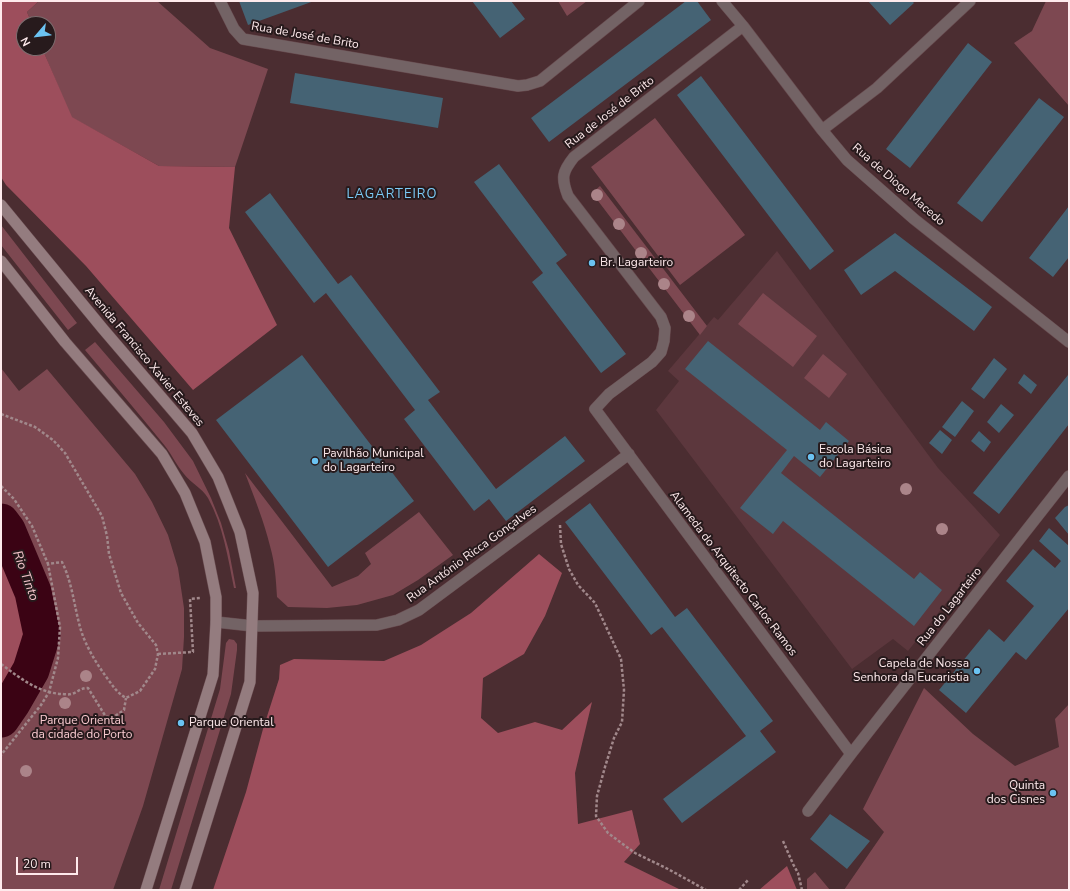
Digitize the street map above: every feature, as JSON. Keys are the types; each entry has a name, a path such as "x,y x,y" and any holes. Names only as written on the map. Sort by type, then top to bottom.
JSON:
{"main road":[{"name":"Avenida Francisco Xavier Esteves","path":"1,205 103,329 192,433 218,477 240,532 253,593 250,682 185,890"},
{"path":"1,261 65,342 162,454 184,493 205,542 216,597 213,675 146,890"}],"street":[{"name":"Rua de José de Brito","path":"220,1 234,29 243,39 518,86 540,81 640,1"},
{"name":"Rua de Diogo Macedo","path":"722,1 847,160 903,209 1069,342"},
{"path":"822,130 877,88 970,1"},
{"name":"Rua de José de Brito","path":"595,409 609,394 652,362 661,352 665,328 660,317 568,196 563,177 566,167 574,157 743,26"},
{"name":"Alameda do Arquitecto Carlos Ramos","path":"595,409 851,754"},
{"name":"Rua António Ricca Gonçalves","path":"216,622 253,626 377,625 398,620 419,610 629,454"},
{"name":"Rua do Lagarteiro","path":"808,811 1069,476"},
{"path":"1056,494 1069,492"}],"path":[{"path":"1,414 36,427 54,440 65,453 102,516 107,536 109,554 121,592 138,623 156,645 158,654 155,669 140,690 126,698"},
{"path":"1,486 14,499 32,526 48,564 60,627 58,658 49,692 42,705 1,755"},
{"path":"557,508 561,544 569,569 578,585 595,604 621,659 624,690 622,722 614,738 596,796 596,816 608,833 635,853 706,890"},
{"path":"48,564 62,562 67,572 81,629 92,655 104,674 120,694 126,698"},
{"path":"158,654 193,652 190,599 216,597"},
{"path":"1,664 16,676 39,690 71,694 82,688 88,688 106,717 115,716 124,710 126,698"},
{"path":"783,841 798,873 802,890"},
{"path":"738,890 748,880"}],"shaded area":[{"path":"1,1 39,1 27,12 29,16 16,16 16,56 45,56 72,117 159,166 235,167 229,228 277,325 193,390 86,266 6,185 1,177"},
{"name":"Escola Básica do Lagarteiro","path":"777,251 938,468 1000,535 908,651 893,639 852,669 656,410 679,381 668,371 714,317 718,320"},
{"path":"1,547 17,573 28,612 28,642 12,687 1,702"},
{"path":"539,554 562,573 545,616 524,654 483,678 481,718 498,733 535,722 562,730 592,702 575,773 578,824 632,810 640,844 624,862 681,890 213,890 246,792 263,729 279,679 280,665 294,659 384,661 421,645 471,613"},
{"path":"787,866 797,890 759,890"}],"green space":[{"path":"39,1 157,1 210,48 268,69 235,167 159,166 71,117 45,56 56,56 56,16 29,16 27,12"},
{"path":"558,1 587,1 567,16"},
{"path":"1046,1 1069,1 1069,106 1014,43 1032,31"},
{"path":"655,118 745,235 680,285 591,167"},
{"path":"600,186 707,326 700,335 592,193"},
{"path":"1,225 77,323 68,330 1,245"},
{"path":"763,293 817,336 793,367 738,324"},
{"path":"95,342 164,422 193,461 221,523 229,551 236,588 234,588 218,519 208,498 203,491 179,468 165,446 85,350"},
{"path":"823,354 847,374 829,398 804,378"},
{"name":"Parque Oriental da cidade do Porto","path":"1,368 19,391 47,369 135,474 152,502 168,535 178,568 184,608 182,669 143,806 113,890 1,890 1,702 12,687 28,642 28,612 17,573 1,547"},
{"path":"245,473 332,587 358,576 371,564 365,553 419,512 453,555 418,580 393,595 357,605 327,608 288,607 277,597 272,552 262,518"},
{"path":"229,639 234,640 237,644 231,694 171,890 159,890 220,689 226,643"},
{"path":"924,688 973,734 1015,766 1059,747 1055,719 1069,704 1069,890 844,890 884,832 863,809"},
{"path":"815,872 830,890 807,890 807,879"}],"building":[{"path":"239,1 314,1 248,25"},
{"path":"472,1 511,1 525,19 500,38"},
{"path":"686,1 697,1 711,20 549,142 531,118"},
{"path":"868,1 912,1 914,3 890,25"},
{"path":"968,43 992,62 910,168 886,149"},
{"path":"295,73 443,98 438,128 290,103"},
{"path":"701,76 834,251 810,270 677,95"},
{"path":"1039,98 1064,117 982,222 957,203"},
{"path":"499,164 567,255 556,263 626,354 601,373 532,282 543,273 474,182"},
{"path":"270,193 338,284 351,275 440,392 428,400 496,489 565,436 585,461 506,521 489,499 474,511 404,419 415,410 326,293 314,303 245,212"},
{"path":"1069,206 1069,257 1053,277 1029,258"},
{"path":"895,233 992,307 974,331 895,271 861,295 844,270"},
{"path":"708,341 820,430 826,422 849,441 820,477 794,456 781,473 914,579 920,572 942,590 914,626 783,521 773,534 740,508 787,450 685,369"},
{"name":"Pavilhão Municipal do Lagarteiro","path":"302,355 414,501 328,567 216,420"},
{"path":"994,358 1007,369 984,399 971,389"},
{"path":"1024,374 1037,385 1031,394 1018,383"},
{"path":"1068,375 1069,424 999,514 973,493"},
{"path":"962,401 974,411 955,437 942,427"},
{"path":"1001,404 1014,415 999,433 987,422"},
{"path":"940,430 952,440 942,454 929,443"},
{"path":"979,431 991,442 984,452 971,441"},
{"path":"590,503 675,617 687,608 773,721 760,731 776,752 682,823 663,799 746,736 662,627 651,635 565,522"},
{"path":"1069,505 1069,535 1055,518 1065,507"},
{"path":"1049,528 1069,546 1069,608 1026,660 1016,652 966,713 939,690 989,629 1004,642 1034,606 1006,581 1033,549 1055,568 1061,561 1039,541"},
{"path":"830,814 870,841 847,869 810,839"}],"waterway":[{"name":"Rio Tinto","path":"1,522 7,530 33,592 42,635 31,670 1,719"}],"place":[{"name":"Br. Lagarteiro","path":"592,263"},
{"name":"Escola Básica do Lagarteiro","path":"811,457"},
{"name":"Pavilhão Municipal do Lagarteiro","path":"315,461"},
{"name":"Capela de Nossa Senhora da Eucaristia","path":"977,671"},
{"name":"Parque Oriental","path":"181,723"},
{"name":"Quinta dos Cisnes","path":"1053,793"}],"district":[{"name":"LAGARTEIRO","path":"392,195"}]}
